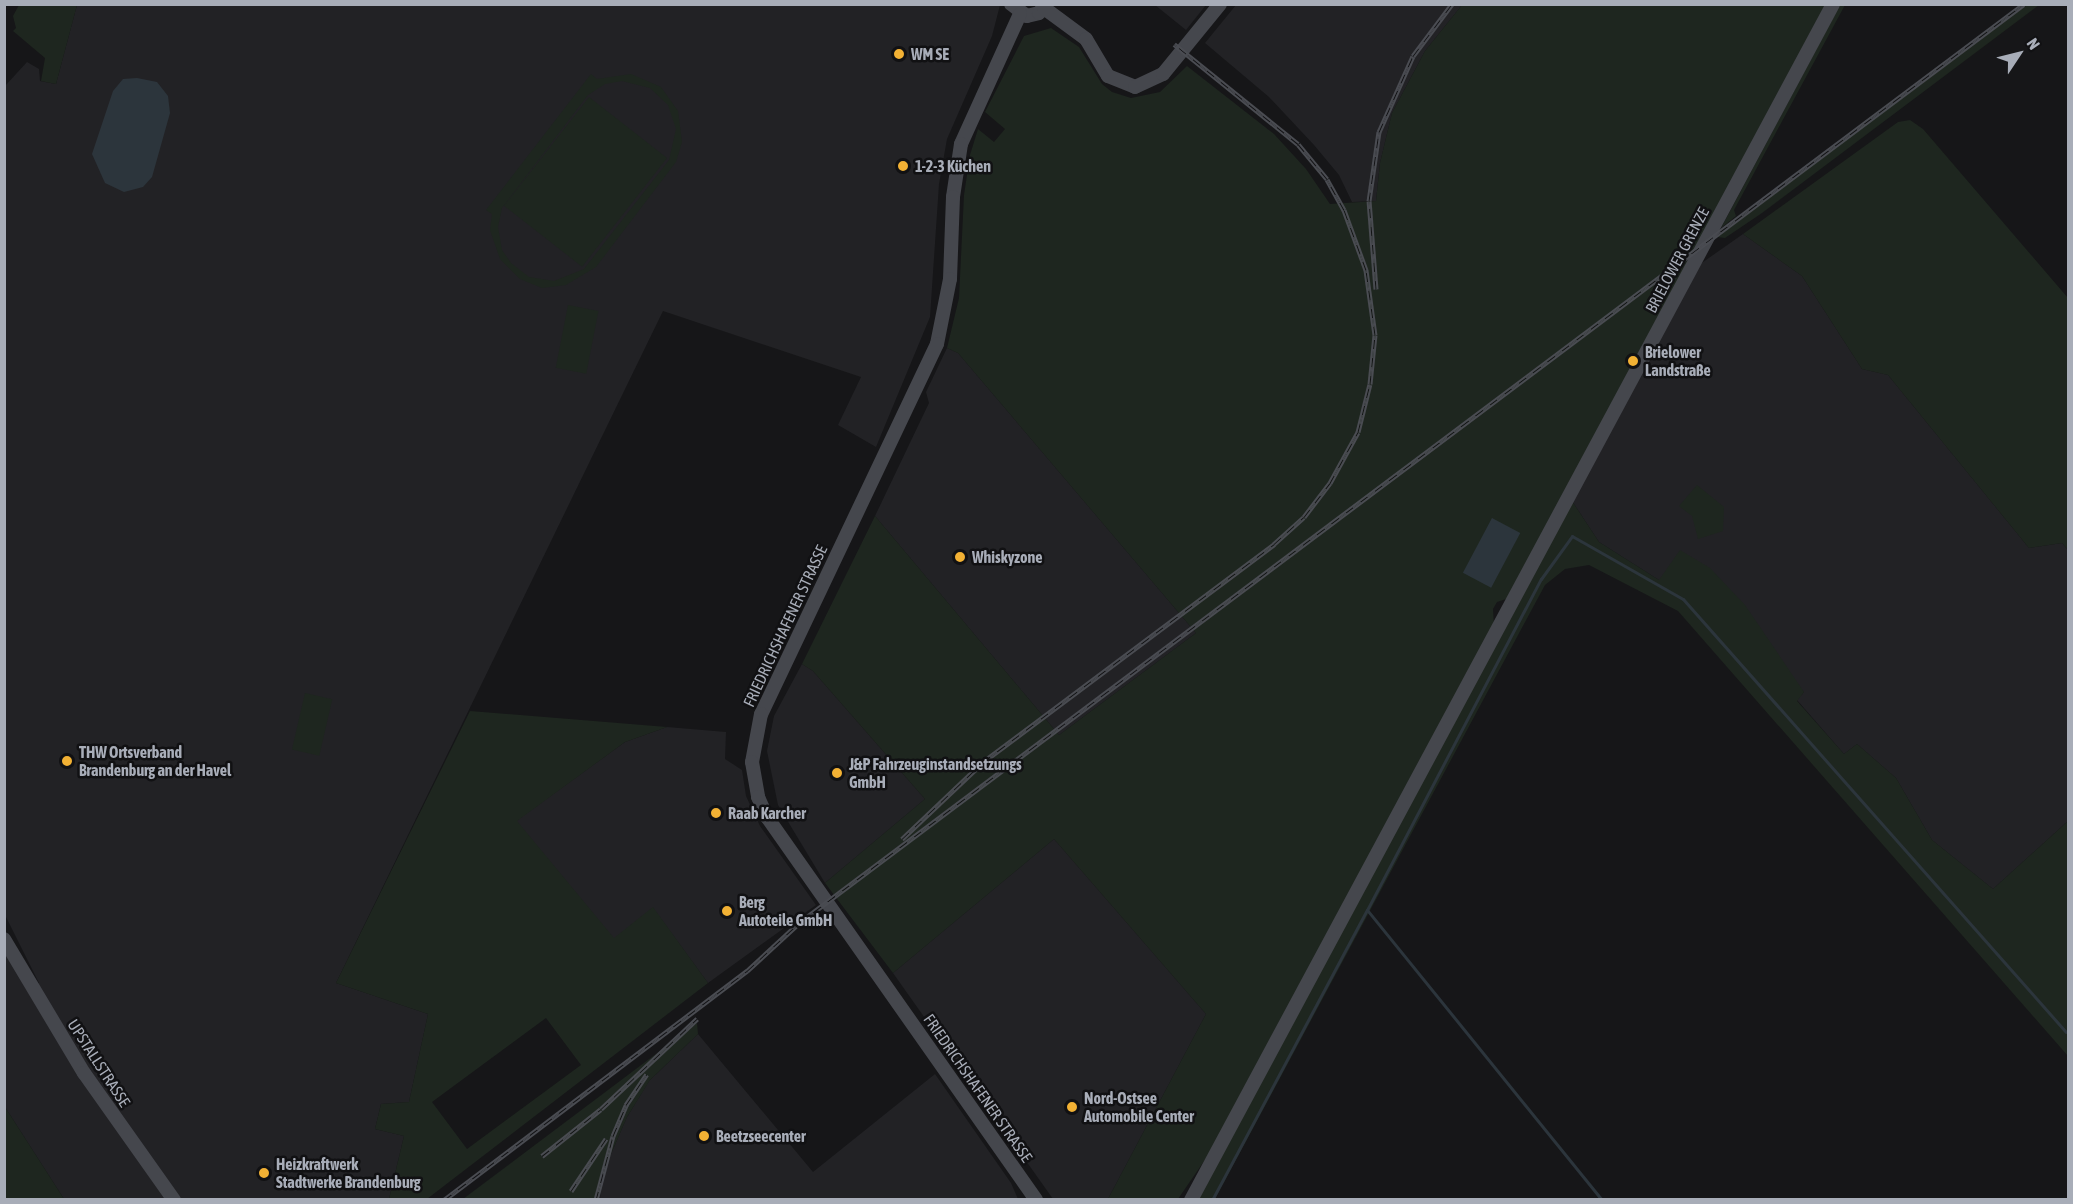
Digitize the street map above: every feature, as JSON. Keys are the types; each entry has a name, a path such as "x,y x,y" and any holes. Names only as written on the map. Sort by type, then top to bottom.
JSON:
{"street":[{"path":"1045,6 1086,39 1108,76 1135,87 1163,75 1220,4"},
{"name":"BRIELOWER GRENZE","path":"1215,1155 1833,4"},
{"name":"FRIEDRICHSHAFENER STRASSE","path":"1036,1200 767,817 758,797 752,762 761,714 937,344 950,279 953,197 961,144 1016,9 1033,16 1045,6"},
{"name":"UPSTALLSTRASSE","path":"4,939 84,1073 174,1200"},
{"path":"1184,1200 1215,1155"},
{"path":"1191,1200 1215,1155"}],"shaded area":[{"path":"19,5 77,5 56,84 41,81 45,58 13,31 16,28 13,16"},
{"path":"77,5 1000,5 992,36 947,139 939,184 930,317 876,447 838,425 861,377 663,311 336,983 428,1014 409,1102 381,1104 375,1129 404,1136 389,1199 64,1199 5,1107 4,940 33,987 39,983 4,913 5,86 27,62 39,69 40,81 56,84"},
{"path":"1155,5 1206,5 1186,30"},
{"path":"1236,5 1462,5 1425,51 1392,113 1380,163 1376,201 1352,202 1339,175 1314,145 1269,97 1205,43"},
{"path":"1462,5 1826,5 1509,598 1497,602 1493,609 1494,626 1211,1151 1178,1199 1108,1199 1206,1014 1054,839 893,973 825,883 925,799 813,671 802,664 875,516 1059,735 1196,633 958,353 947,348 959,298 964,195 970,155 978,129 994,142 1005,129 985,112 1024,36 1051,28 1079,47 1102,84 1112,92 1131,98 1160,92 1187,66 1274,134 1306,169 1330,204 1376,201 1380,163 1392,113 1425,51"},
{"path":"1840,5 1845,5 1734,210 1736,216 1721,228"},
{"path":"2027,5 2039,5 1762,213 1725,238 1717,237"},
{"path":"591,74 597,79 631,74 661,87 678,111 682,142 676,162 596,267 566,285 542,288 520,279 500,259 490,230 492,214 486,210","holes":["622,81 650,88 668,105 676,129 669,160 584,269 554,281 529,277 511,263 502,250 498,227 502,208 588,95 605,84"]},
{"path":"137,78 157,82 168,96 170,113 152,177 143,187 124,192 105,183 92,154 113,91 123,79"},
{"path":"589,97 667,158 582,267 504,206"},
{"path":"1910,120 1923,129 2068,298 2068,550 2062,543 2029,548 1888,375 1862,369 1802,276 1743,234 1898,122"},
{"path":"1743,234 1802,276 1862,369 1888,375 2029,548 2062,543 2068,550 2068,821 1993,889 1932,840 1896,778 1857,744 1844,754 1797,700 1804,692 1659,580 1599,542 1572,501 1696,267"},
{"path":"568,305 598,311 586,374 556,368"},
{"path":"947,348 958,353 1196,633 1059,735 875,516 929,403 926,392"},
{"path":"1697,485 1724,507 1723,531 1698,539 1692,516 1679,506"},
{"path":"1572,501 1599,542 1659,580 1680,550 1710,568 1745,605 1804,692 1797,701 1844,754 1857,744 1896,778 1932,840 1993,889 2068,821 2068,1056 1678,611 1589,565 1565,569 1545,585 1215,1199 1197,1200"},
{"path":"1492,518 1520,533 1491,588 1463,573"},
{"name":"J&P Fahrzeuginstandsetzungs GmbH","path":"802,664 813,671 925,799 825,883 778,805 767,751 774,716"},
{"path":"305,693 332,699 319,756 292,750"},
{"path":"470,711 667,727 625,742 517,821 614,938 653,907 708,983 427,1199 389,1199 404,1136 375,1129 381,1104 409,1102 428,1014 336,983","holes":["546,1018 581,1065 467,1149 432,1102"]},
{"path":"667,727 726,732 725,759 742,770 746,796 760,826 816,905 708,983 653,908 614,939 516,821 625,742"},
{"name":"Nord-Ostsee Automobile Center","path":"1054,839 1206,1014 1108,1199 1053,1199 893,973"},
{"path":"697,1023 698,1034 650,1080 627,1117 601,1177 599,1199 463,1199"},
{"path":"698,1034 813,1172 935,1074 1011,1183 1018,1199 600,1200 601,1177 627,1117 649,1081"},
{"path":"5,1107 64,1199 5,1199"}],"waterway":[{"path":"1602,1200 1367,910 1541,579 1572,536 1683,599 2066,1032"},
{"path":"1212,1200 1367,910"},
{"path":"2068,1030 2068,1035"}],"railway":[{"path":"1376,289 1369,201 1379,132 1413,56 1452,4"},
{"path":"444,1200 747,971 799,923 2024,4"},
{"path":"902,839 983,762 1274,544 1304,517 1330,483 1358,432 1370,384 1375,335 1366,270 1344,210 1327,179 1298,144 1174,44"},
{"path":"542,1156 601,1109 697,1019"},
{"path":"596,1200 613,1136 626,1105 647,1074"},
{"path":"571,1191 606,1139"}],"place":[{"name":"WM SE","path":"899,54"},
{"name":"1-2-3 Küchen","path":"903,166"},
{"name":"Brielower Landstraße","path":"1633,361"},
{"name":"Whiskyzone","path":"960,557"},
{"name":"THW Ortsverband Brandenburg an der Havel","path":"67,761"},
{"name":"J&P Fahrzeuginstandsetzungs GmbH","path":"837,773"},
{"name":"Raab Karcher","path":"716,813"},
{"name":"Berg Autoteile GmbH","path":"727,911"},
{"name":"Nord-Ostsee Automobile Center","path":"1072,1107"},
{"name":"Beetzseecenter","path":"704,1136"},
{"name":"Heizkraftwerk Stadtwerke Brandenburg","path":"264,1173"}]}
